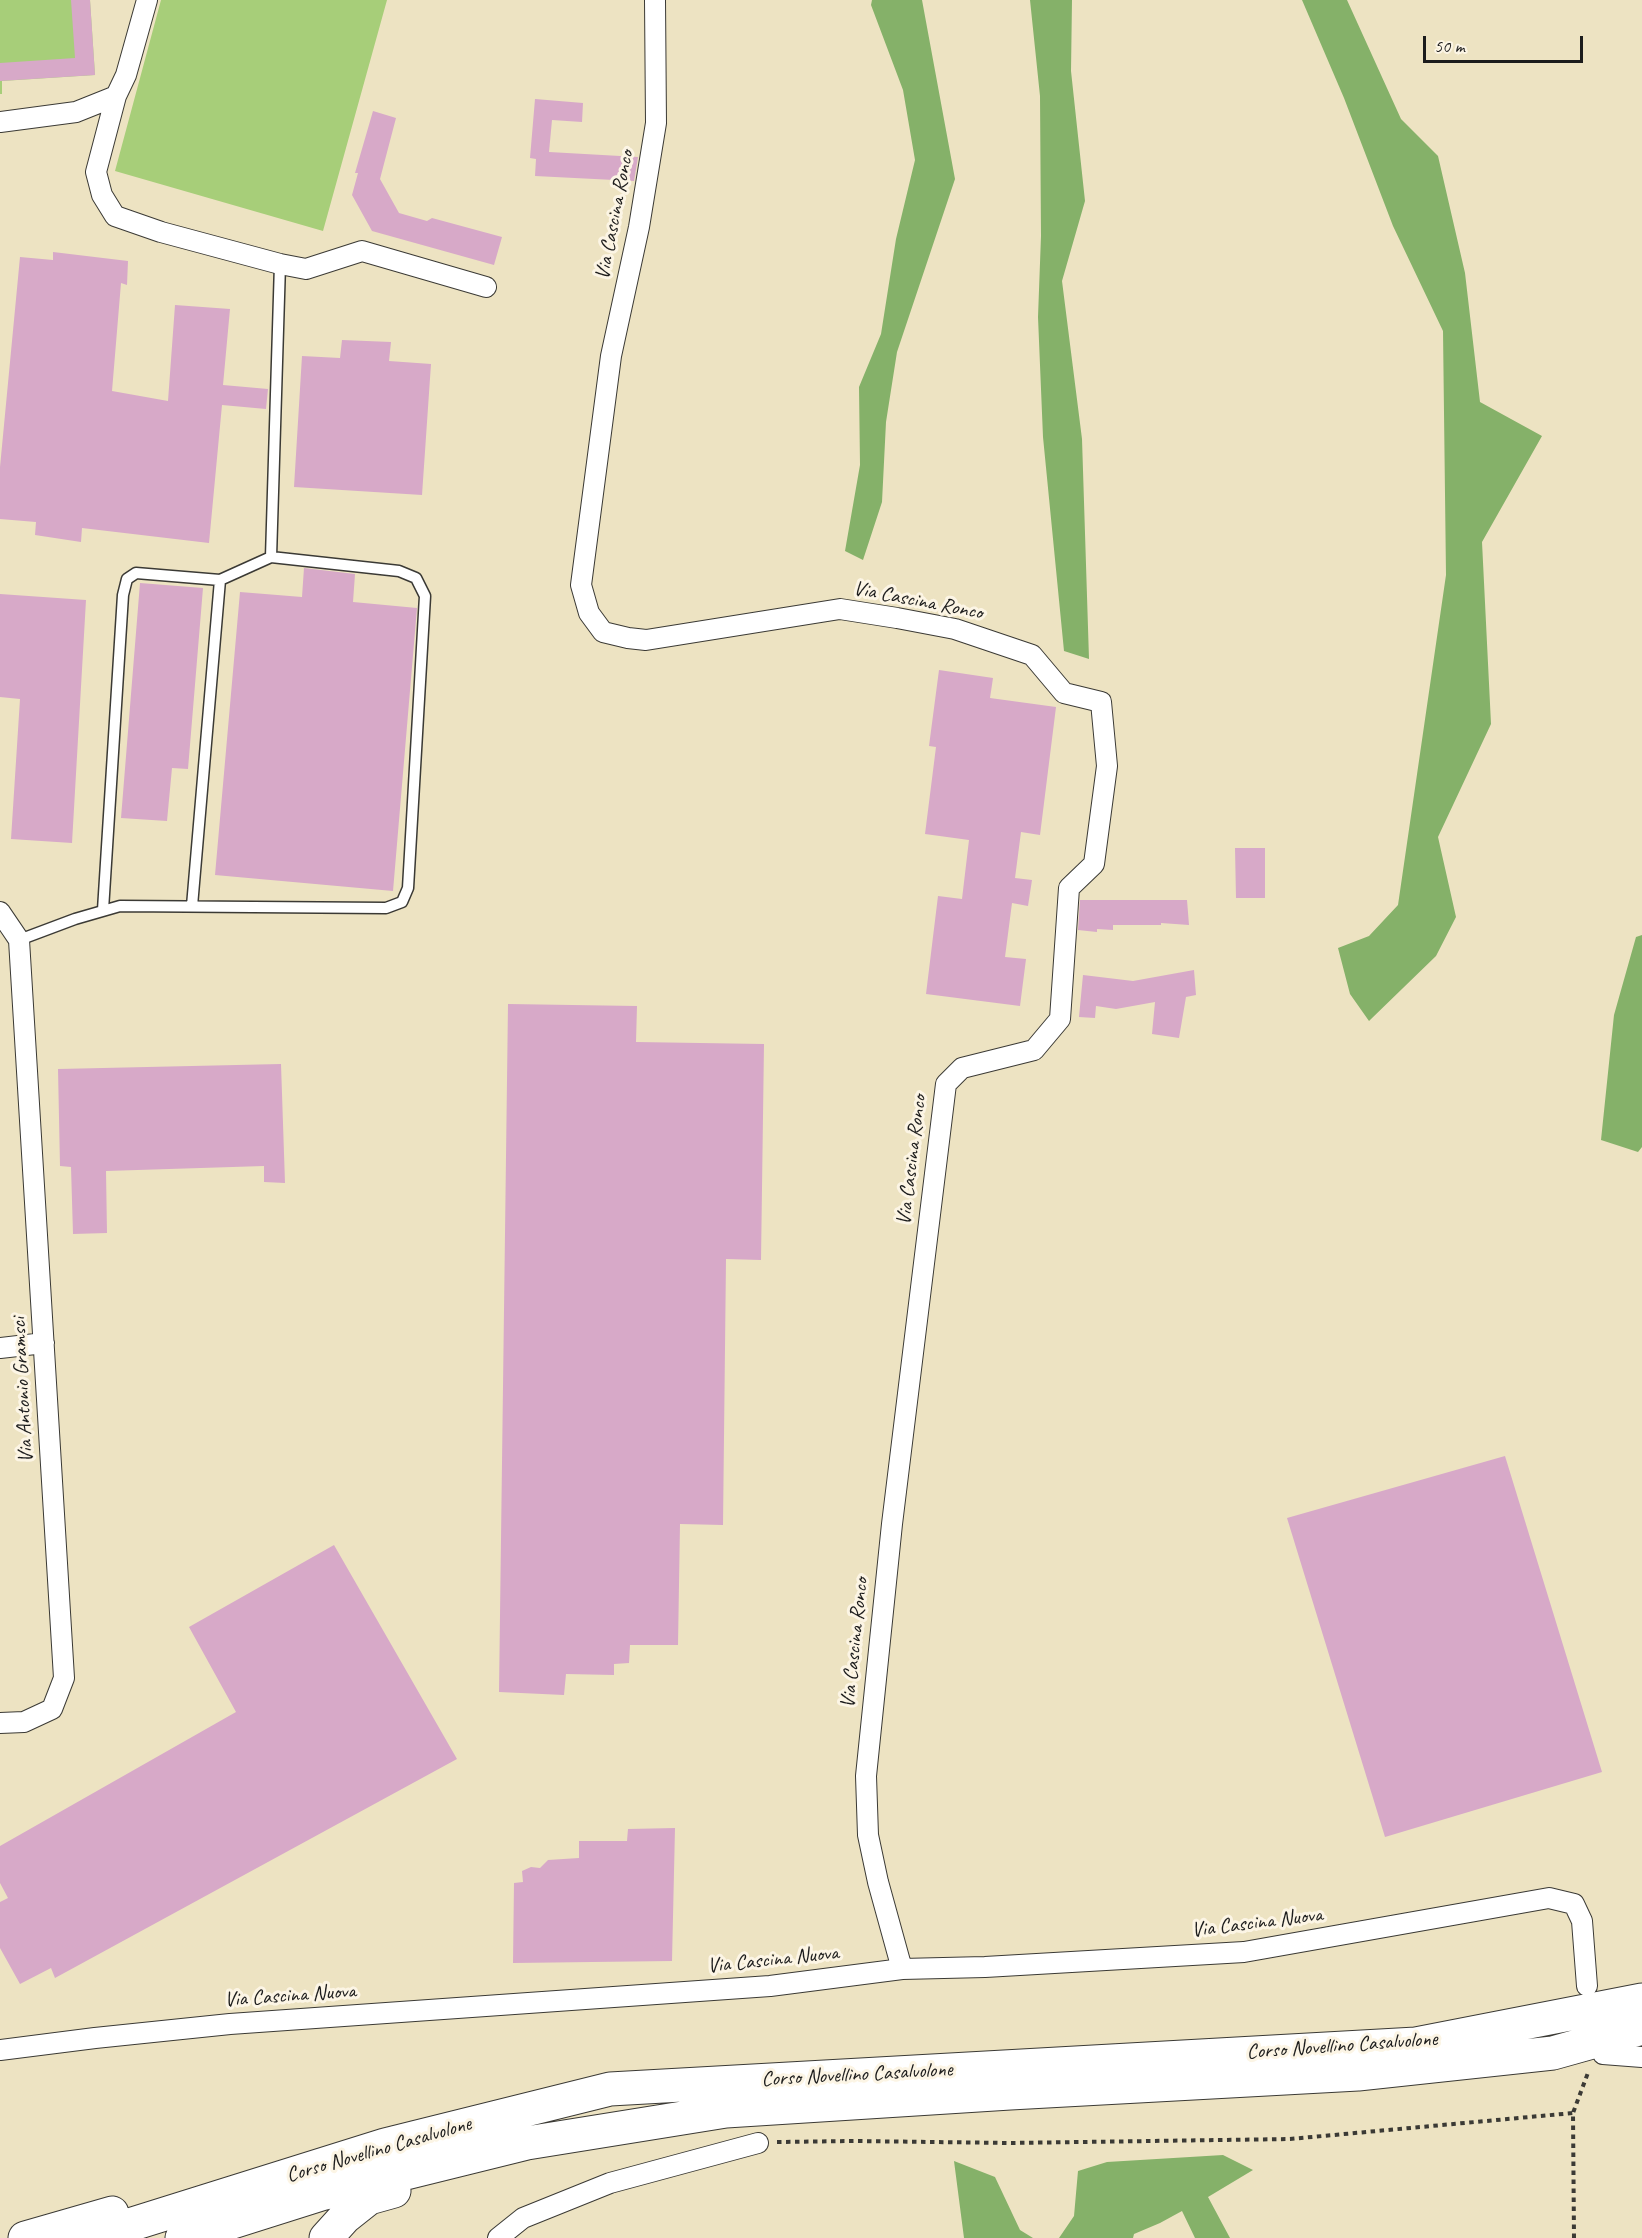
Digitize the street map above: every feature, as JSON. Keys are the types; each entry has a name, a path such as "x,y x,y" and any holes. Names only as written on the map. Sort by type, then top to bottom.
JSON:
{"highway":[{"name":"Corso Novellino Casalvolone","path":"88,2238 384,2145 610,2089 1416,2044 1642,2000"},
{"name":"Corso Novellino Casalvolone","path":"182,2238 321,2194 527,2143 726,2111 1358,2074 1553,2053 1642,2028"},
{"path":"326,2238 345,2217 369,2198 699,2116"},
{"path":"26,2238 119,2211 384,2145"}],"street":[{"path":"147,0 126,75 116,96 96,172 102,195 115,216 161,232 306,269 362,251 486,287"},
{"name":"Via Cascina Ronco","path":"655,0 656,123 639,227 608,379 581,585 589,613 603,632 646,640 840,609 897,618 954,629 1032,655 1064,693 1101,702 1106,777 1094,864 1069,888 1060,1019 1034,1050 963,1068 945,1084 892,1524 866,1776 868,1835 878,1882 903,1969"},
{"path":"0,122 76,112 116,96"},
{"path":"0,912 20,940"},
{"name":"Via Antonio Gramsci","path":"0,1723 24,1722 52,1709 64,1678 20,940"},
{"path":"0,1348 44,1344"},
{"name":"Via Cascina Nuova","path":"0,2050 230,2024 770,1986 903,1969 985,1967 1244,1953 1549,1898 1574,1904 1582,1921 1587,1986"},
{"path":"1603,2054 1642,2057"},
{"path":"498,2238 523,2218 610,2182 758,2144"}],"lane":[{"path":"271,557 280,264"},
{"path":"20,940 120,906 386,908 402,902 408,888 425,596 416,578 399,571 271,557 220,580 136,573 127,579 123,595 103,910"},
{"path":"192,906 220,580"}],"path":[{"path":"1574,2238 1573,2113 1588,2071 1603,2054"},
{"path":"758,2144 804,2141 1011,2143 1290,2139 1573,2113"}],"green space":[{"path":"0,0 90,0 95,75 2,81 2,94 0,94"},
{"path":"161,0 387,0 323,231 115,171"},
{"path":"872,0 922,0 955,179 897,352 886,422 882,502 863,560 845,551 860,465 859,387 881,334 896,239 915,160 903,90 871,5"},
{"path":"1030,0 1072,0 1071,71 1085,201 1062,281 1082,439 1089,659 1064,651 1043,437 1038,317 1041,236 1040,96"},
{"path":"1302,0 1347,0 1401,119 1438,156 1465,273 1480,402 1542,436 1482,542 1491,724 1438,837 1456,917 1436,956 1369,1021 1350,994 1338,948 1369,936 1398,905 1446,575 1443,331 1393,226 1344,98"},
{"path":"1642,935 1642,1147 1638,1152 1601,1140 1614,1015 1636,937"},
{"path":"1223,2155 1253,2170 1208,2197 1230,2238 1195,2238 1182,2211 1134,2234 1133,2238 1059,2238 1074,2216 1078,2171 1107,2162"},
{"path":"954,2161 995,2177 1020,2230 1033,2238 964,2238"}],"building":[{"path":"71,0 90,0 95,75 0,81 0,63 75,58"},
{"path":"535,99 583,103 582,122 552,120 549,152 638,157 634,181 535,176 536,159 530,158"},
{"path":"373,111 396,118 380,179 399,213 427,221 432,218 502,237 494,265 372,231 352,195 358,173 355,173"},
{"path":"53,252 128,261 127,285 121,283 112,391 168,401 175,305 230,309 223,385 268,389 266,409 222,405 209,543 82,528 81,542 35,535 36,522 0,519 0,467 20,257 53,260"},
{"path":"342,340 391,342 389,361 431,364 422,495 294,487 302,356 340,358"},
{"path":"304,568 355,574 353,602 417,608 393,891 215,875 240,592 302,597"},
{"path":"140,583 203,588 188,769 172,768 167,821 121,818"},
{"path":"0,594 86,600 72,843 11,839 20,699 0,697"},
{"path":"939,670 993,678 990,698 1056,707 1040,835 1021,832 1015,878 1032,880 1028,906 1012,903 1005,957 1026,959 1020,1006 926,994 938,896 962,899 969,840 925,834 936,747 929,746"},
{"path":"1235,848 1265,848 1265,898 1236,898"},
{"path":"1080,900 1187,900 1189,925 1161,923 1161,925 1113,925 1113,930 1097,929 1097,932 1078,930"},
{"path":"1194,970 1196,995 1186,997 1179,1038 1152,1034 1155,1002 1116,1009 1096,1006 1095,1018 1079,1017 1083,975 1133,981"},
{"path":"508,1004 637,1006 636,1042 764,1044 761,1260 726,1259 723,1525 680,1524 678,1645 630,1645 629,1663 614,1664 614,1675 566,1674 564,1695 499,1692"},
{"path":"281,1064 285,1183 264,1182 264,1166 106,1171 107,1233 73,1234 71,1167 60,1166 58,1069"},
{"path":"1505,1456 1602,1772 1385,1837 1287,1518"},
{"path":"334,1545 457,1759 55,1978 51,1968 20,1984 0,1948 0,1902 8,1898 0,1883 0,1846 236,1712 189,1627"},
{"path":"675,1828 672,1961 513,1963 514,1883 523,1882 522,1871 531,1867 540,1868 548,1860 579,1858 579,1841 627,1841 628,1829"}]}
